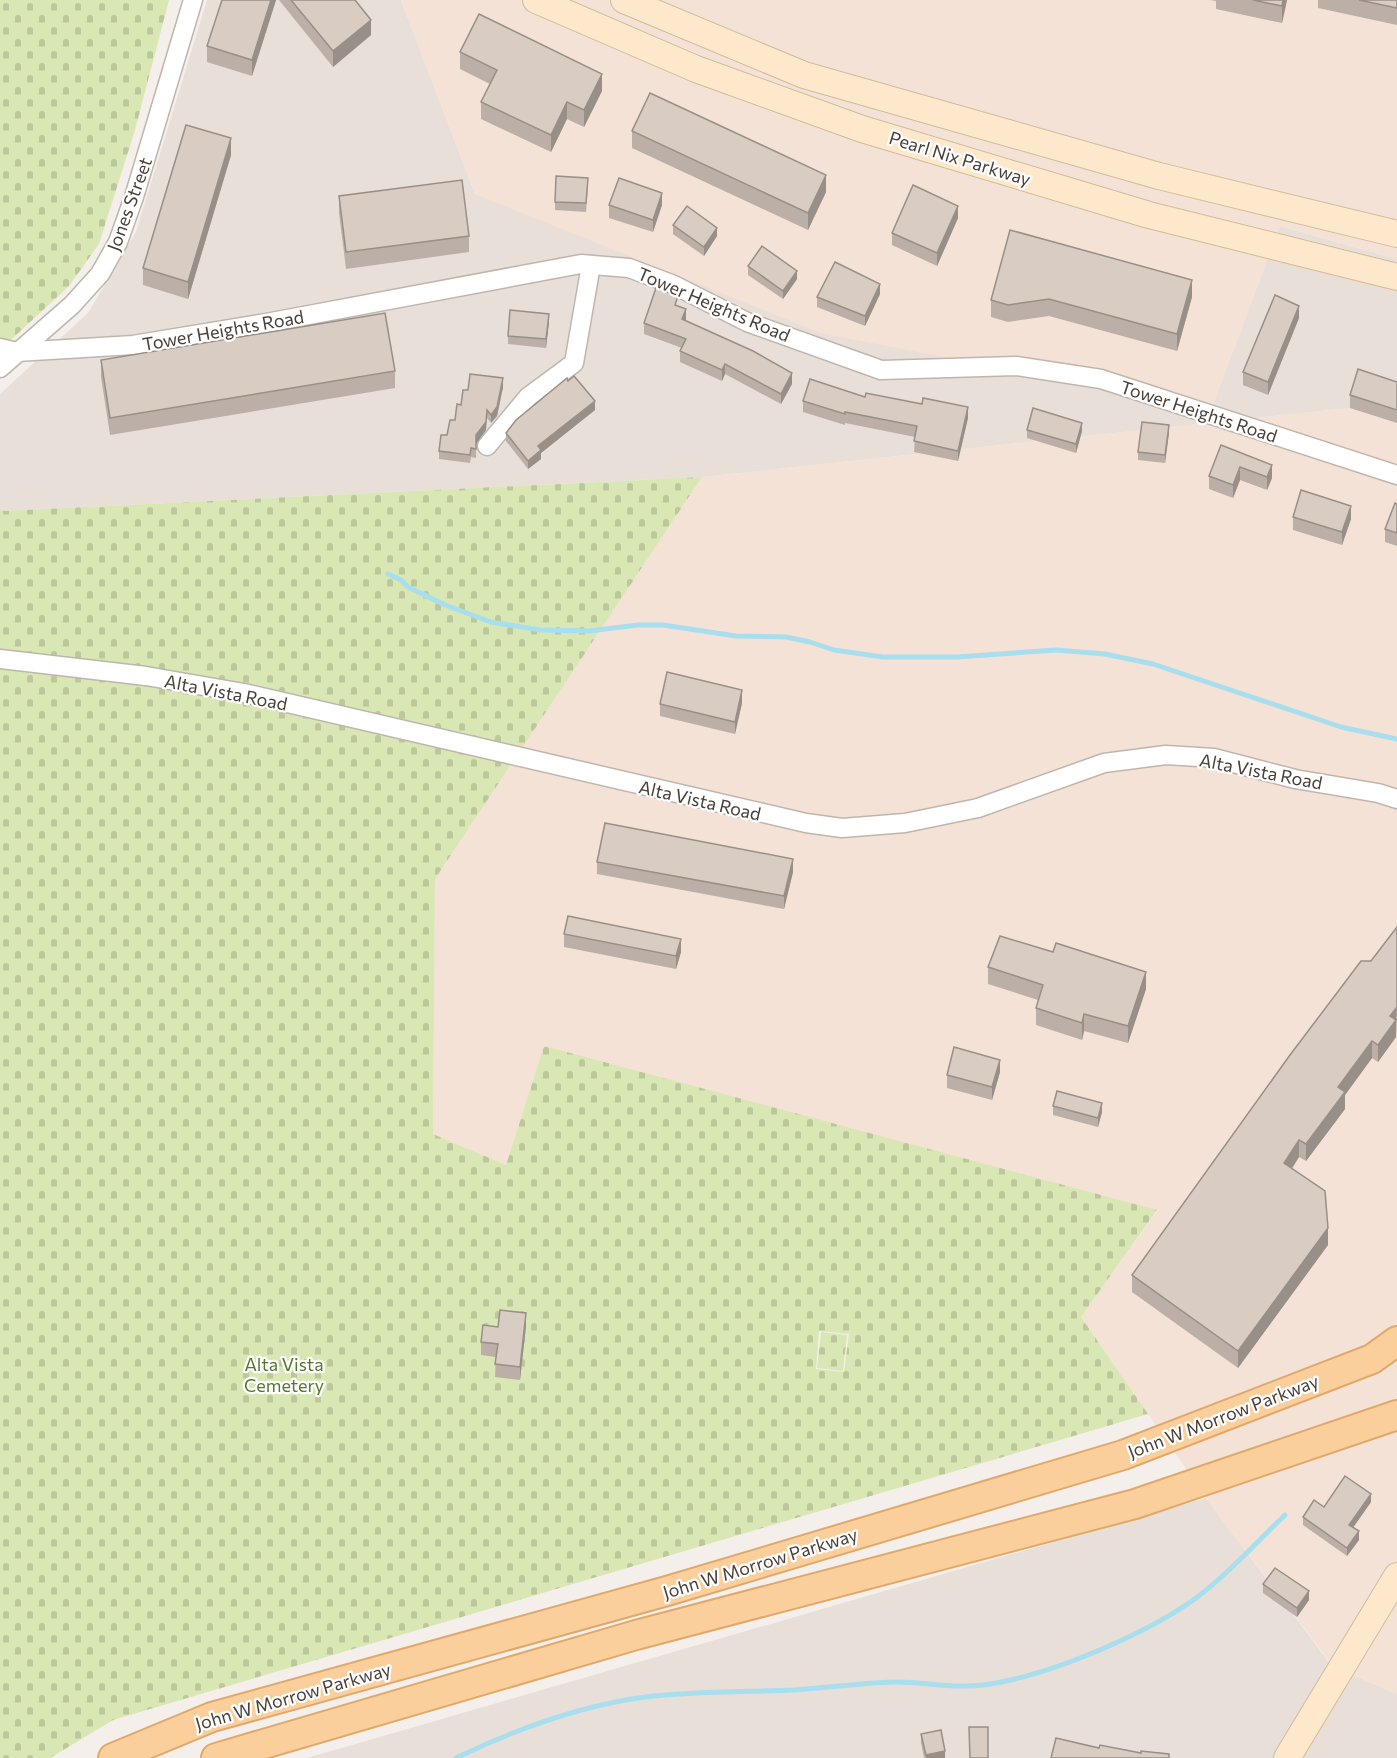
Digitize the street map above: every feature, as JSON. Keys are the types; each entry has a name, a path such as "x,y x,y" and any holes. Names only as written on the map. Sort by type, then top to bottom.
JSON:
{"main road":[{"name":"Pearl Nix Parkway","path":"536,0 696,69 862,129 1149,215 1397,277"},
{"name":"Pearl Nix Parkway","path":"624,0 804,75 1159,176 1397,234"},
{"name":"John W Morrow Parkway","path":"113,1758 212,1717 667,1591 1123,1455 1372,1359 1397,1341"},
{"name":"John W Morrow Parkway","path":"216,1758 636,1635 1135,1504 1397,1416"},
{"path":"1287,1758 1397,1576"}],"street":[{"name":"Jones Street","path":"0,368 8,350 72,305 100,274 118,242 134,197 193,0"},
{"name":"Tower Heights Road","path":"8,350 133,345 266,323 581,264 629,268 674,285 747,322 881,370 1016,366 1101,379 1397,475"},
{"path":"487,446 528,397 574,363 591,265"},
{"name":"Alta Vista Road","path":"0,659 146,676 244,693 782,818 842,828 905,823 978,808 1104,763 1166,755 1214,758 1295,779 1378,793 1397,799"}],"shaded area":[{"path":"207,0 401,0 475,194 1211,409 1280,226 1397,259 1397,403 702,477 2,511 0,510 0,394 88,313 136,232"},
{"path":"401,0 1397,0 1397,259 1280,226 1211,409 821,333 475,194"},
{"path":"1397,403 1397,1694 1332,1665 1206,1498 1081,1317 1157,1211 544,1047 506,1165 433,1134 435,879 702,477"},
{"path":"1206,1498 1331,1665 1397,1694 1397,1758 307,1758"}],"green space":[{"path":"0,0 169,0 135,130 99,244 69,286 0,350"},
{"name":"Alta Vista Cemetery","path":"702,477 435,879 433,1134 506,1165 544,1046 1157,1210 1081,1317 1148,1414 113,1720 50,1758 0,1758 0,510","holes":["819,1331 849,1334 844,1372 816,1369"]},
{"path":"821,1332 847,1335 843,1371 817,1368"}],"building":[{"path":"222,0 271,0 252,60 207,46"},
{"path":"291,0 355,0 371,20 333,51"},
{"path":"1253,0 1283,0 1282,6"},
{"path":"1359,0 1397,0 1397,8"},
{"path":"479,14 602,74 584,110 567,102 551,135 481,102 497,70 460,52"},
{"path":"650,93 826,175 808,213 632,131"},
{"path":"186,125 231,138 188,282 143,268"},
{"path":"556,176 588,178 586,203 555,202"},
{"path":"619,178 662,193 653,220 609,205"},
{"path":"462,180 469,236 346,252 339,196"},
{"path":"913,185 958,206 937,253 892,233"},
{"path":"687,206 717,228 704,247 673,225"},
{"path":"1010,230 1192,280 1177,334 1049,299 1008,305 991,300"},
{"path":"762,246 797,271 783,291 748,266"},
{"path":"835,262 880,284 865,316 817,297"},
{"path":"656,288 678,296 675,305 686,309 682,319 753,351 792,373 781,394 725,364 722,370 680,351 686,339 644,323"},
{"path":"1275,295 1299,306 1268,382 1243,372"},
{"path":"510,310 549,314 546,339 508,336"},
{"path":"385,313 395,371 110,418 101,360"},
{"path":"1358,369 1397,382 1397,410 1350,395"},
{"path":"470,374 503,378 497,407 491,415 487,410 486,422 476,435 476,449 471,448 470,455 439,451 441,435 447,435 450,420 455,420 457,404 461,405 463,390 468,390"},
{"path":"574,376 595,401 538,446 541,450 528,461 506,433 516,420 567,378 568,381"},
{"path":"810,379 865,397 866,393 922,404 923,398 968,407 958,451 914,441 917,426 845,412 845,414 803,401"},
{"path":"1033,408 1082,423 1076,444 1027,430"},
{"path":"1142,422 1169,425 1165,455 1138,452"},
{"path":"1221,445 1272,465 1267,477 1240,467 1233,485 1209,476"},
{"path":"1301,490 1351,506 1342,532 1293,517"},
{"path":"1395,503 1397,504 1397,533 1385,529"},
{"path":"667,672 742,690 735,722 660,704"},
{"path":"605,823 793,859 784,896 597,862"},
{"path":"568,916 681,939 676,956 564,934"},
{"path":"1397,927 1397,1007 1390,1016 1396,1020 1378,1045 1372,1041 1338,1087 1345,1092 1306,1144 1299,1140 1284,1163 1325,1191 1328,1228 1238,1351 1132,1275 1290,1055 1361,961 1371,961"},
{"path":"1000,936 1053,952 1056,943 1146,972 1128,1026 1084,1014 1082,1023 1036,1008 1043,985 988,967"},
{"path":"954,1047 1000,1060 992,1087 947,1075"},
{"path":"1057,1091 1102,1103 1098,1118 1053,1106"},
{"path":"500,1310 526,1313 520,1367 495,1364 498,1344 481,1342 483,1325 498,1327"},
{"path":"1345,1476 1371,1494 1349,1525 1359,1531 1347,1548 1303,1517 1314,1500 1324,1507"},
{"path":"1275,1568 1309,1591 1297,1608 1263,1584"},
{"path":"969,1727 988,1727 988,1758 970,1758"},
{"path":"941,1730 945,1751 926,1755 921,1734"},
{"path":"1056,1738 1099,1748 1100,1745 1141,1753 1141,1751 1169,1754 1169,1758 1051,1758"}],"waterway":[{"path":"388,574 401,580 408,587 445,605 491,622 540,630 589,631 638,625 663,625 736,636 786,637 834,650 883,657 957,657 1056,650 1105,654 1153,664 1341,727 1397,739"},
{"path":"456,1758 548,1720 596,1706 645,1697 794,1690 893,1682 971,1686 1003,1682 1060,1666 1133,1635 1196,1598 1242,1558 1285,1515"}]}
